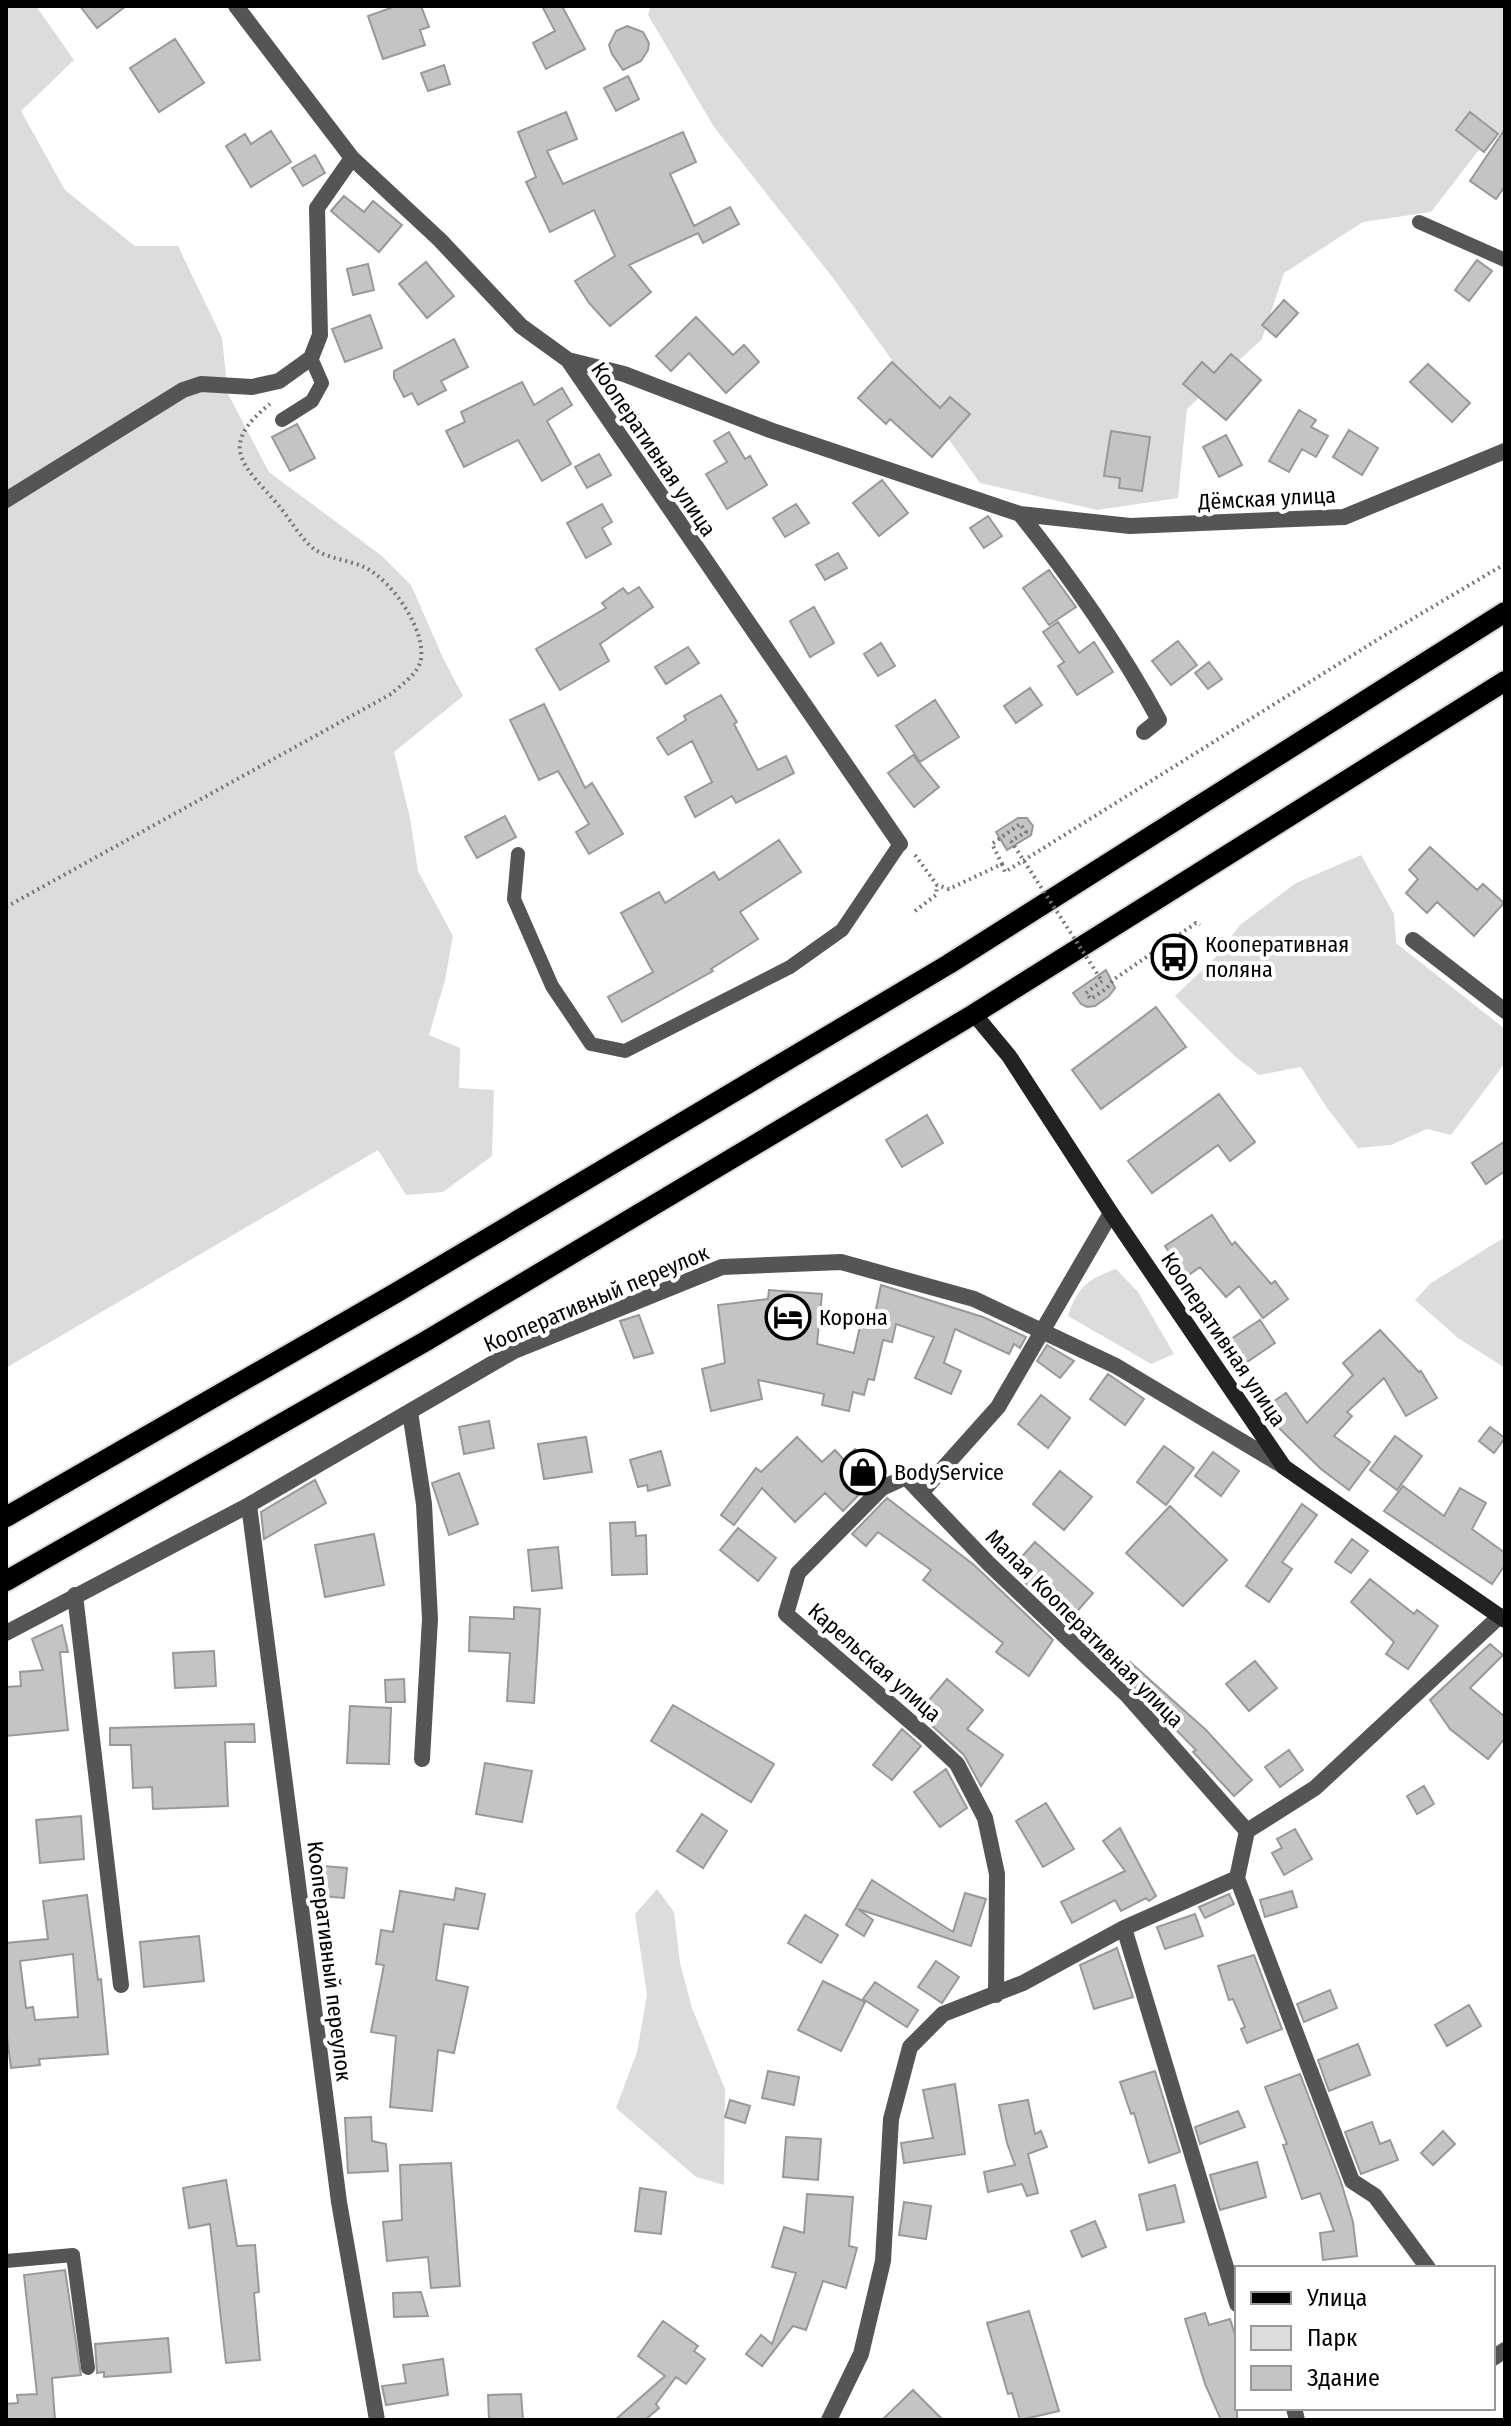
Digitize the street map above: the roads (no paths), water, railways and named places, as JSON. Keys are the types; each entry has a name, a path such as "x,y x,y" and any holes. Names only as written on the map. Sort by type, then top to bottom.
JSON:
{"main road":[{"path":"6,1517 394,1294 949,964 1505,612"},
{"path":"6,1581 426,1341 974,1014 1505,681"}],"street":[{"name":"Кооперативная улица","path":"236,6 352,158 440,240 521,326 568,360 900,844"},
{"path":"6,500 183,390 201,384 252,387 279,381 311,358 320,335 317,208 352,158"},
{"name":"Дёмская улица","path":"568,360 624,374 770,430 1020,514 1130,526 1344,517 1505,451"},
{"path":"1020,514 1050,552 1145,694 1159,720 1144,732"},
{"path":"1413,940 1505,1011"},
{"name":"Кооперативная улица","path":"974,1014 1009,1056 1111,1213 1284,1467 1502,1618"},
{"path":"921,1493 994,1413 1111,1213"},
{"name":"Кооперативный переулок","path":"6,1633 249,1505 514,1351 722,1267 841,1262 974,1299 1116,1366 1284,1467"},
{"path":"410,1412 424,1504 430,1619 422,1759"},
{"name":"Карельская улица","path":"921,1493 906,1477 882,1488 798,1573 786,1614 957,1764 985,1818 997,1874 996,1995"},
{"name":"Малая Кооперативная улица","path":"921,1493 988,1563 1127,1695 1247,1831"},
{"name":"Кооперативный переулок","path":"249,1505 339,2202 377,2420"},
{"path":"75,1595 121,1985"},
{"path":"1427,2266 1375,2196 1352,2181 1237,1878 1247,1831 1315,1788 1502,1618"},
{"path":"829,2420 861,2354 883,2261 891,2119 910,2047 943,2014 1023,1983 1124,1928 1237,1878"},
{"path":"1124,1928 1235,2297"}],"lane":[{"path":"1419,222 1505,260"},
{"path":"282,420 312,401 322,383 311,358"},
{"path":"518,854 514,899 552,986 591,1044 625,1051 790,967 842,930 900,844"},
{"path":"6,2261 73,2255 88,2368"}],"place":[{"name":"Кооперативная поляна","path":"1174,957"},
{"name":"Корона","path":"788,1317"},
{"name":"BodyService","path":"863,1472"}]}
